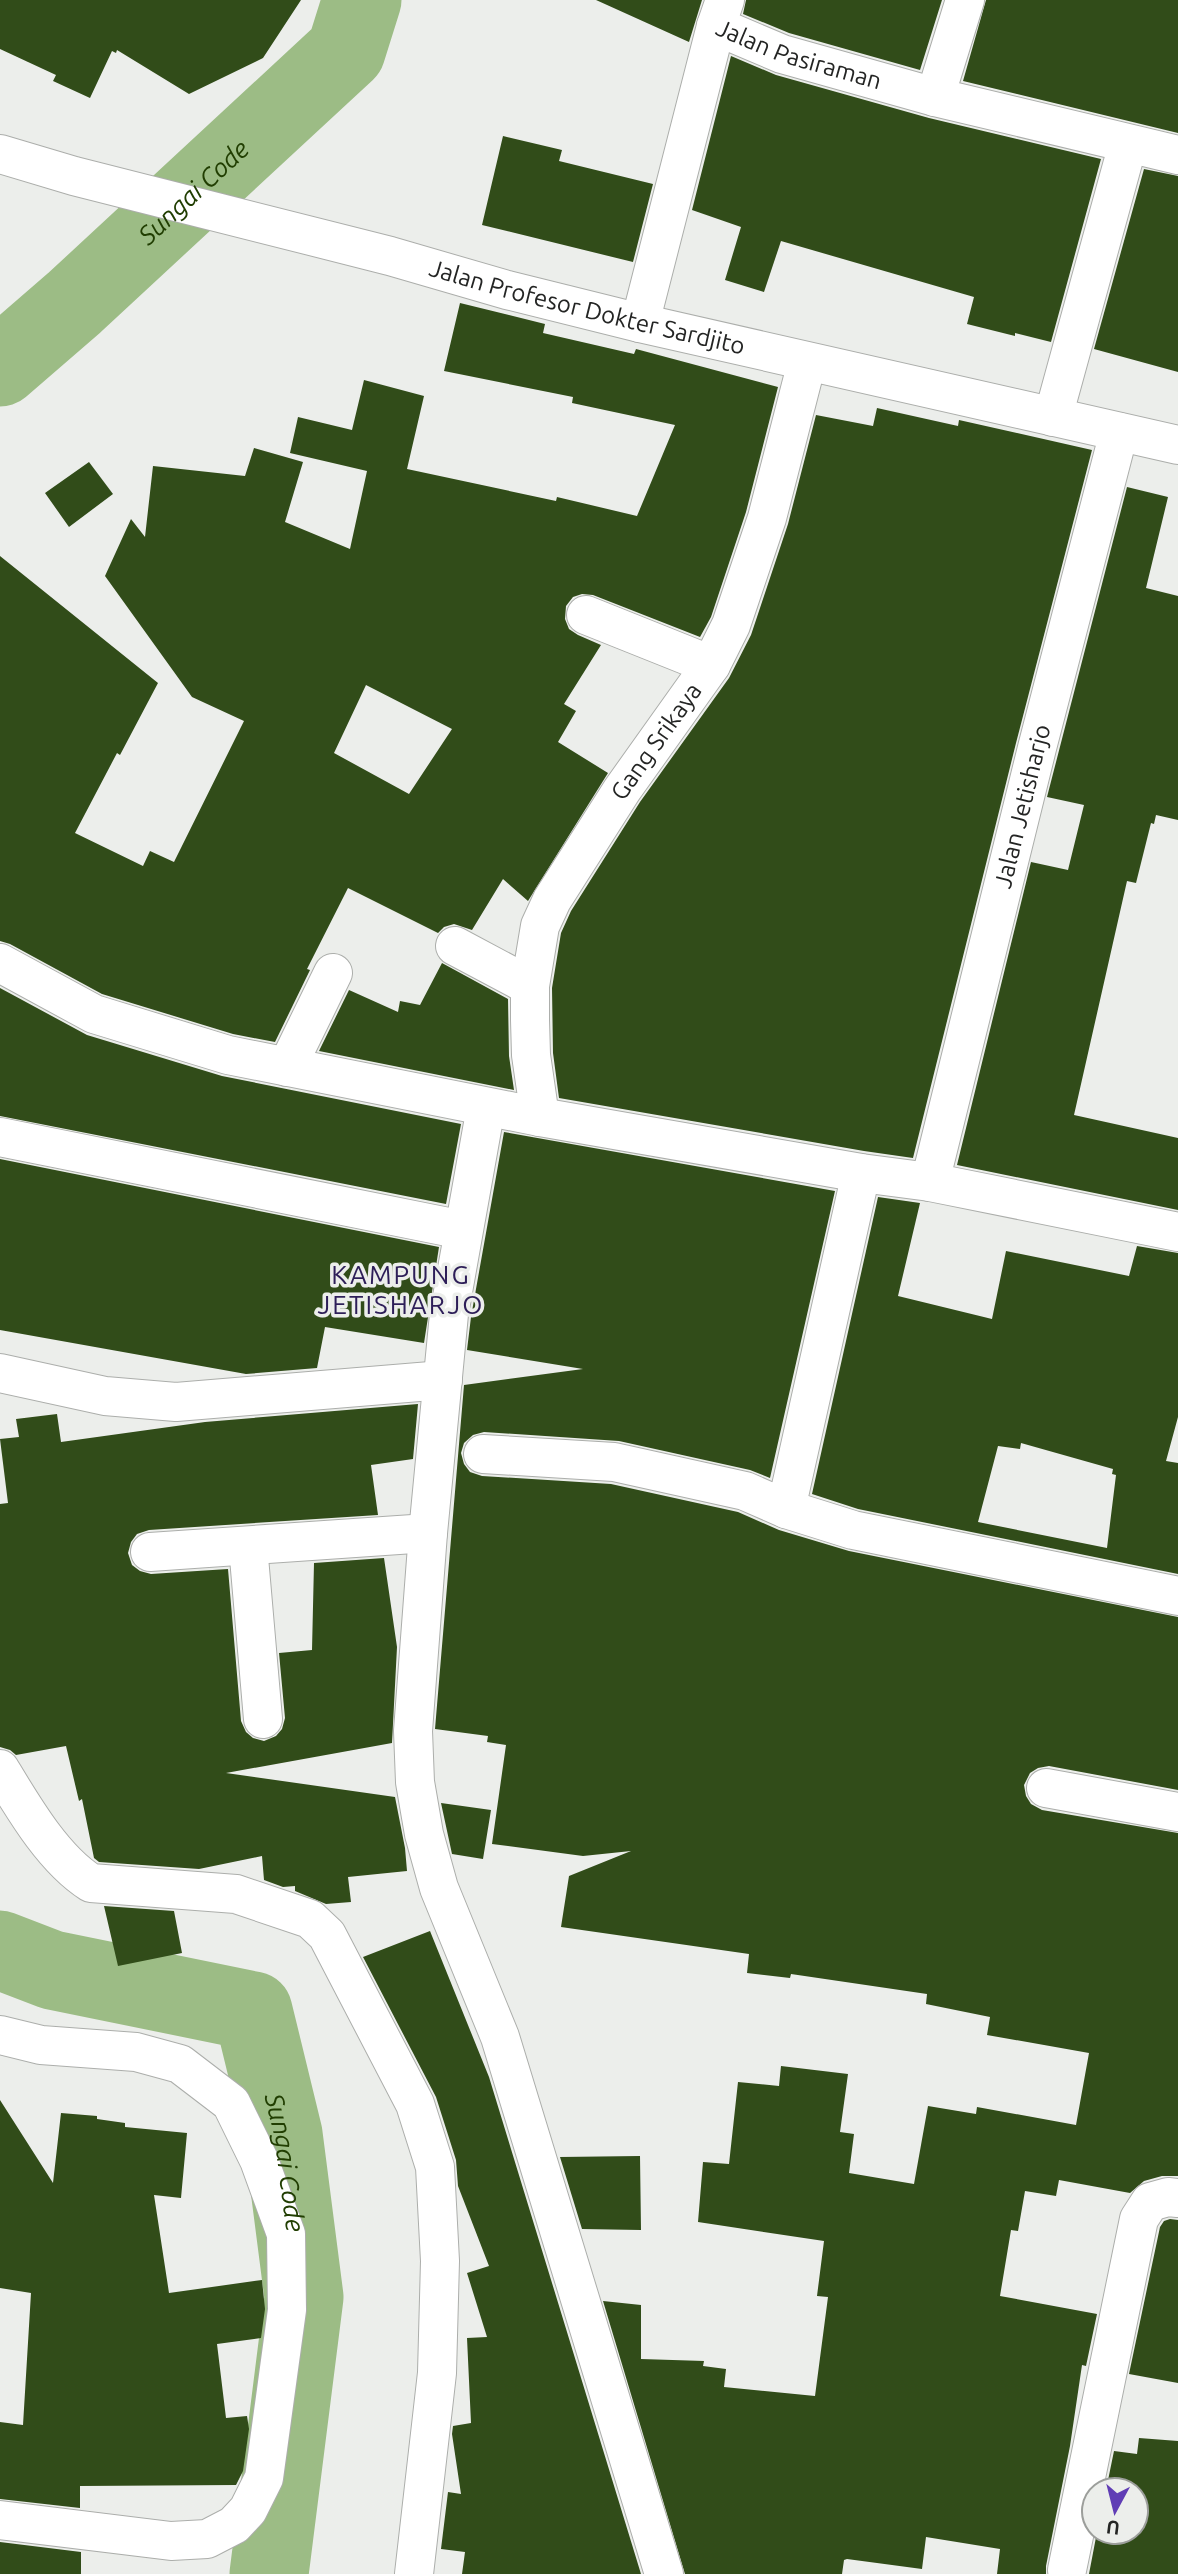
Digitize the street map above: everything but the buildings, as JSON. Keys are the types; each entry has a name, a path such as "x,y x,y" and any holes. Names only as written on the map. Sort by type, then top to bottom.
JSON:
{"street":[{"path":"935,97 965,0"},
{"name":"Jalan Pasiraman","path":"640,323 720,13 782,54 935,97 1178,155"},
{"path":"1053,417 1128,144"},
{"name":"Jalan Profesor Dokter Sardjito","path":"0,154 74,176 640,323 1178,445"},
{"name":"Gang Srikaya","path":"540,1117 531,1055 530,986 540,926 552,900 622,790 711,665 731,625 767,518 807,362"},
{"name":"Jalan Jetisharjo","path":"930,1182 1030,775 1119,432"},
{"path":"586,615 711,665"},
{"path":"455,946 530,986"},
{"path":"0,963 94,1014 228,1055 486,1107 861,1173 930,1182 1178,1232"},
{"path":"287,1067 333,974"},
{"path":"486,1107 449,1314 413,1731 415,1782 424,1834 439,1888 500,2037 664,2574"},
{"path":"0,1137 463,1230"},
{"path":"786,1509 861,1173"},
{"path":"0,1373 105,1396 176,1402 443,1380"},
{"path":"483,1454 614,1462 745,1491 786,1509 853,1530 1178,1596"},
{"path":"150,1552 428,1533"},
{"path":"248,1546 263,1719"},
{"path":"0,1769 32,1819 67,1863 78,1875 91,1883 236,1894 310,1919 327,1935 415,2105 435,2167 440,2260 437,2373 414,2574"},
{"path":"1046,1788 1178,1812"},
{"path":"0,2035 41,2045 136,2052 180,2064 231,2103 259,2160 286,2234 287,2310 264,2478 248,2510 234,2525 207,2539 171,2541 0,2520"},
{"path":"1067,2570 1139,2219 1150,2202 1168,2197 1178,2198"}],"waterway":[{"name":"Sungai Code","path":"0,367 74,303 346,51 362,0"},
{"name":"Sungai Code","path":"0,1950 52,1970 253,2011 283,2134 304,2297 269,2574"}],"district":[{"name":"KAMPUNG JETISHARJO","path":"401,1290"}]}
